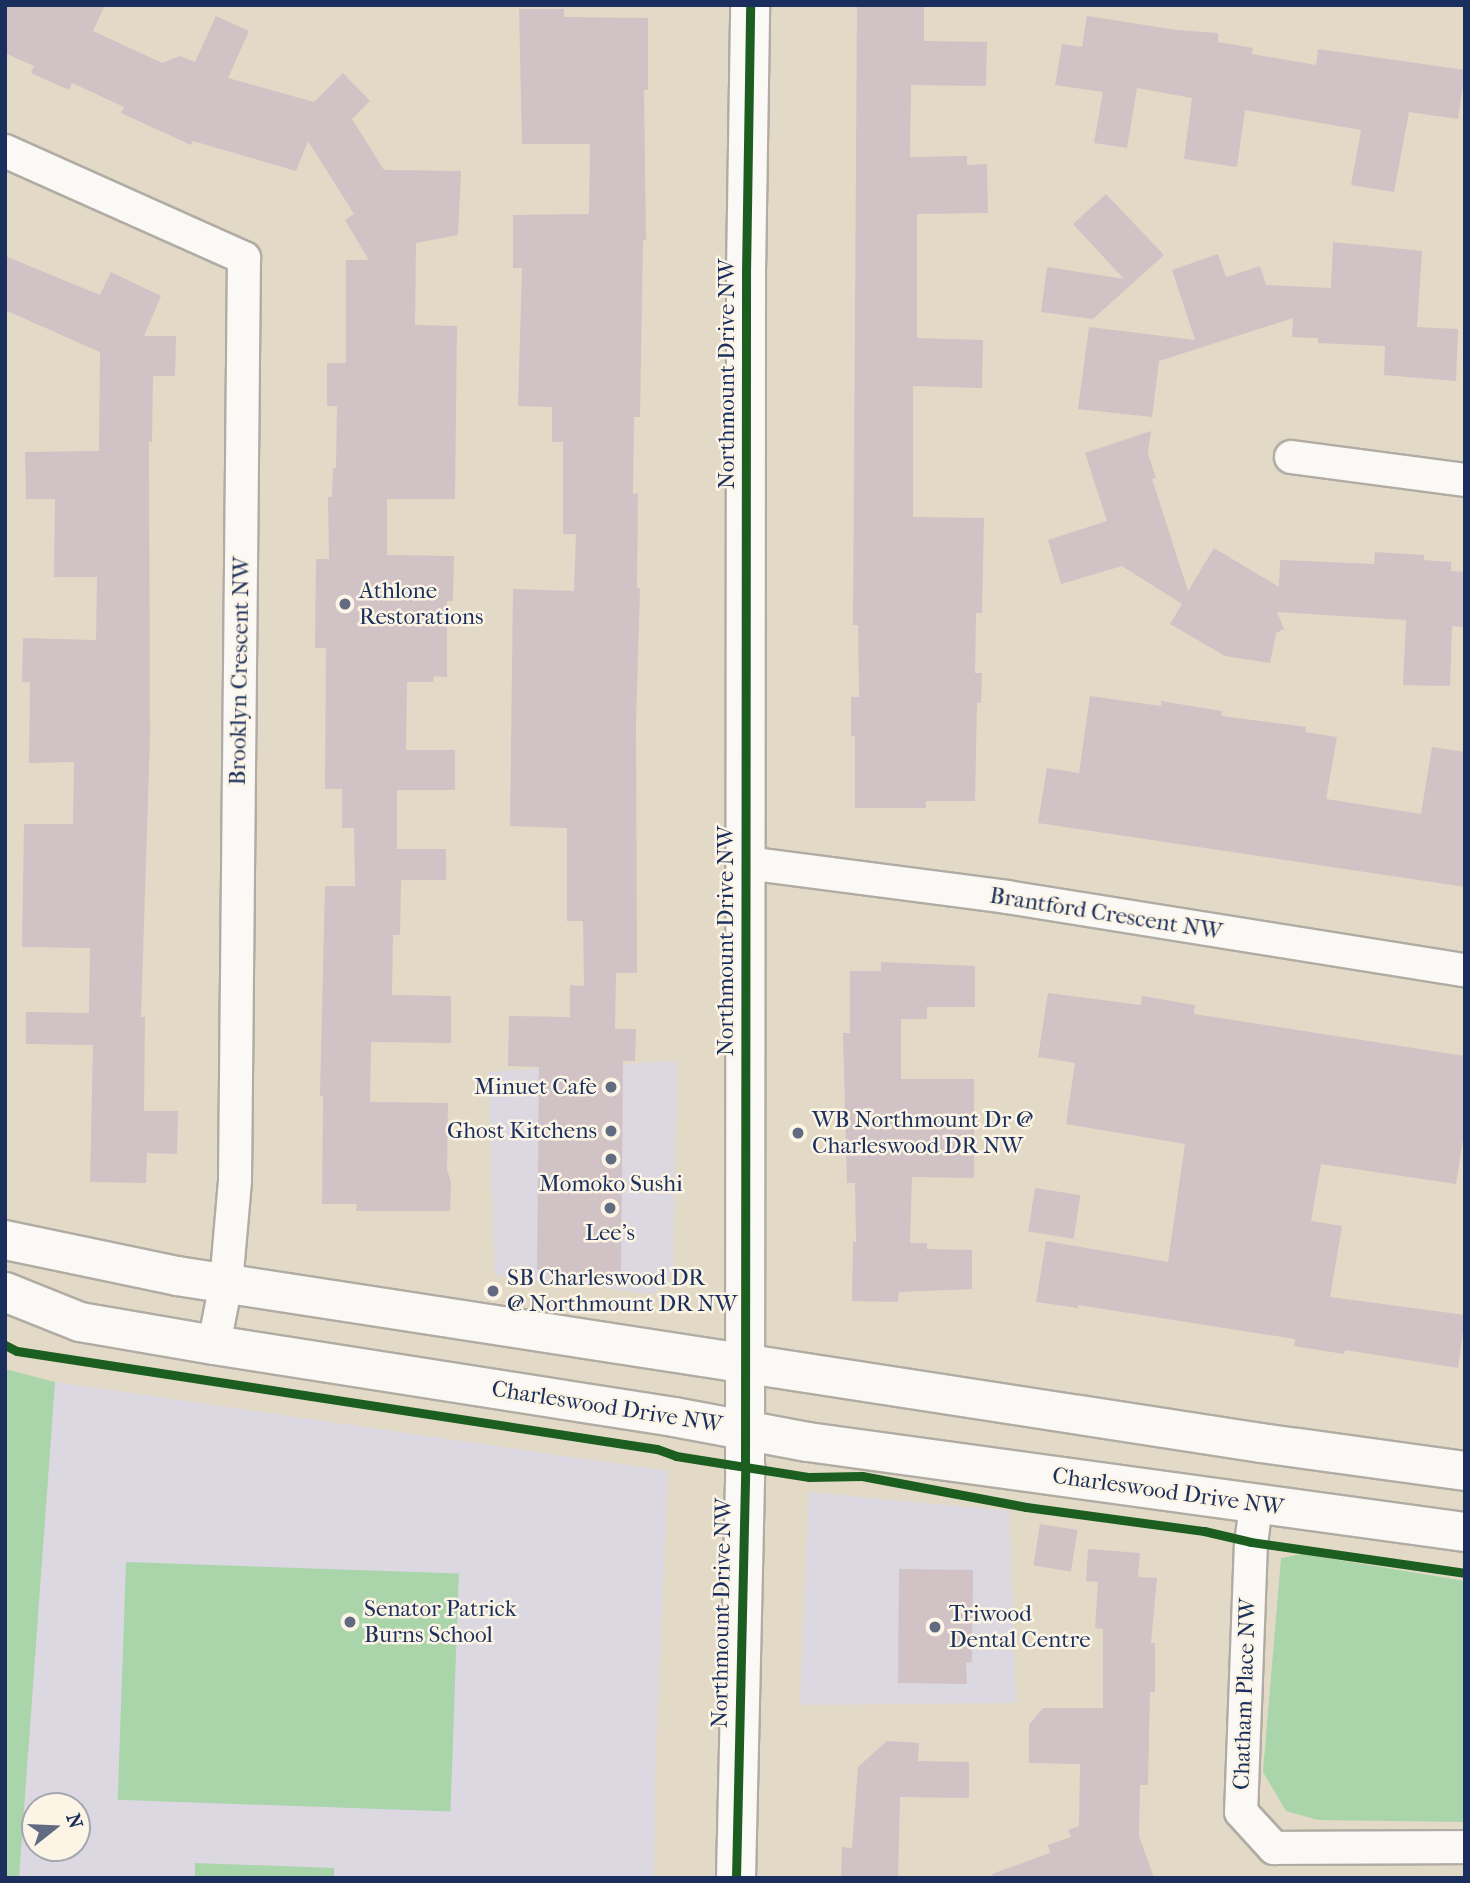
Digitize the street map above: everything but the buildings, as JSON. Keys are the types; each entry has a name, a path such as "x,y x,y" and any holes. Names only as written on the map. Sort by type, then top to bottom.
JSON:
{"street":[{"name":"Northmount Drive NW","path":"736,1878 744,1429 746,286 750,5"},
{"name":"Brooklyn Crescent NW","path":"5,151 244,258 235,1181 226,1283 214,1345"},
{"path":"1291,457 1465,480"},
{"name":"Brantford Crescent NW","path":"746,863 1007,897 1465,970"},
{"path":"5,1240 226,1283 1465,1471"},
{"name":"Charleswood Drive NW","path":"5,1292 80,1322 214,1345 744,1429 808,1442 1465,1532"},
{"name":"Chatham Place NW","path":"1256,1504 1251,1542 1241,1812 1274,1848 1465,1847"}],"shaded area":[{"path":"677,1061 673,1270 664,1286 651,1294 495,1275 488,1072"},
{"name":"Senator Patrick Burns School","path":"55,1382 668,1471 655,1773 654,1878 19,1878 21,1850 21,1862 91,1862 91,1792 25,1792"},
{"path":"809,1492 1009,1511 1016,1703 800,1705"}],"green space":[{"path":"5,1369 55,1382 25,1792 21,1792 19,1878 5,1878"},
{"path":"1302,1554 1465,1581 1465,1822 1318,1820 1286,1811 1263,1772 1281,1558"},
{"path":"126,1562 459,1574 450,1811 118,1800"},
{"path":"195,1863 334,1868 334,1878 195,1878"}],"cycle path":[{"path":"736,1878 745,1466 746,273 750,5"},
{"path":"5,1345 17,1351 657,1449 676,1456 809,1477 862,1476 1026,1507 1204,1531 1251,1542 1465,1573"}],"place":[{"name":"Athlone Restorations","path":"345,604"},
{"name":"Minuet Cafe","path":"611,1087"},
{"name":"Ghost Kitchens","path":"611,1131"},
{"name":"WB Northmount Dr @ Charleswood DR NW","path":"798,1133"},
{"name":"Momoko Sushi","path":"611,1159"},
{"name":"Lee's","path":"610,1208"},
{"name":"SB Charleswood DR @ Northmount DR NW","path":"493,1291"},
{"name":"Senator Patrick Burns School","path":"350,1622"},
{"name":"Triwood Dental Centre","path":"935,1627"}]}
